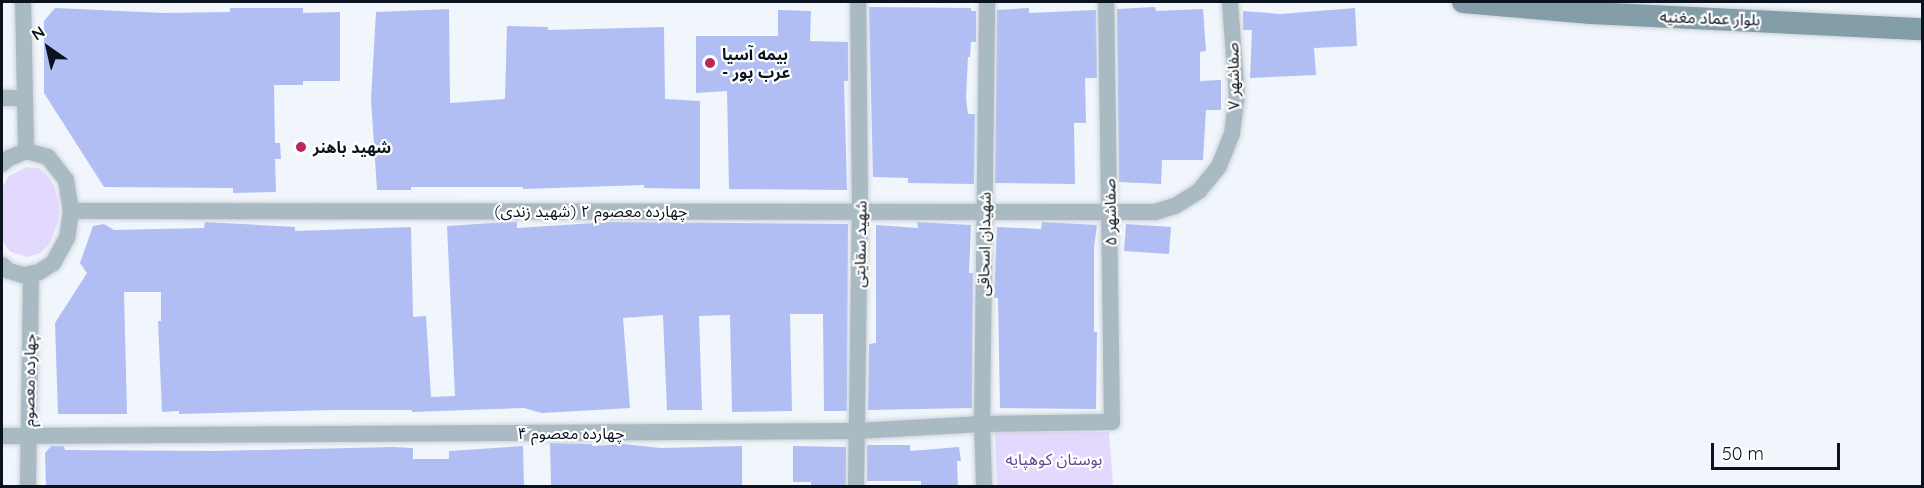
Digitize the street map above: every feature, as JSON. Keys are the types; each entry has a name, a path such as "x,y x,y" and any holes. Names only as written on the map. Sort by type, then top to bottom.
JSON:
{"main road":[{"name":"بلوار عماد مغنیه","path":"1463,2 1591,13 1923,29"}],"street":[{"path":"23,2 26,151"},
{"name":"شهید سقایتی","path":"856,486 860,212 858,2"},
{"name":"شهیدان اسحاقی","path":"984,486 982,424 987,2"},
{"name":"صفاشهر ۵","path":"1106,2 1112,422"},
{"name":"صفاشهر ۷","path":"1110,212 1155,212 1174,206 1200,190 1220,166 1232,134 1237,96 1230,2"},
{"path":"2,98 25,98"},
{"path":"2,164 9,158 26,151 42,154 60,169 70,192 71,211 67,238 59,255 46,269 31,274 16,273 2,265"},
{"name":"چهارده معصوم ۲ (شهید زندی)","path":"71,211 860,212 984,210 1110,212"},
{"name":"چهارده معصوم","path":"28,486 31,274"},
{"name":"چهارده معصوم ۴","path":"2,436 856,431 982,424 1112,422"}],"green space":[{"path":"26,167 38,168 47,175 54,186 59,206 58,222 49,245 40,253 28,257 10,252 2,240 2,188 9,176"},
{"name":"بوستان کوهپایه","path":"995,431 1109,432 1113,484 1111,486 997,486"}],"building":[{"path":"869,7 971,8 971,11 976,11 976,42 971,42 970,57 968,57 966,98 968,114 975,114 974,184 908,183 908,178 873,177"},
{"path":"1155,7 1156,11 1203,9 1206,51 1200,52 1200,81 1221,80 1221,110 1206,110 1203,160 1162,160 1161,184 1119,182 1117,9"},
{"path":"55,8 165,13 230,12 230,8 303,8 303,13 340,12 340,81 303,81 303,85 274,85 275,143 280,143 281,159 275,159 276,192 233,193 233,188 104,187 44,93 44,21"},
{"path":"1029,8 1029,13 1096,10 1097,78 1085,78 1086,123 1074,123 1075,184 995,183 997,10"},
{"path":"1355,8 1357,46 1314,48 1316,75 1250,78 1252,30 1243,30 1243,11 1280,14"},
{"path":"449,9 450,103 505,99 507,26 548,27 548,30 664,27 665,99 700,101 700,189 644,188 644,185 523,189 523,187 411,187 411,190 377,190 371,99 376,12"},
{"path":"778,10 811,11 810,41 848,42 848,81 844,81 847,190 729,189 727,91 696,93 696,36 778,36"},
{"path":"205,222 295,227 295,231 411,227 413,317 426,316 431,397 455,396 447,226 507,222 517,222 517,228 610,222 848,224 847,411 824,411 823,314 790,314 792,411 732,412 730,315 699,316 702,410 667,410 663,315 623,318 630,408 542,413 524,408 412,412 412,410 332,410 179,414 179,411 162,412 158,321 161,321 161,292 124,292 127,414 58,414 55,323 87,273 80,263 93,226 104,224 114,230 204,228"},
{"path":"917,222 971,225 969,273 973,273 972,408 868,410 869,344 876,343 876,225 918,228"},
{"path":"1042,222 1097,225 1094,248 1094,332 1097,332 1096,409 1000,408 998,298 994,298 997,227 1041,229"},
{"path":"1126,224 1171,227 1169,254 1124,251"},
{"path":"550,443 592,444 592,446 624,444 660,448 742,446 742,486 551,486"},
{"path":"867,445 910,445 910,451 959,447 961,461 957,461 958,486 921,486 921,481 867,481"},
{"path":"51,446 64,446 65,450 217,451 392,447 413,448 413,459 449,459 449,451 523,446 524,486 46,486 45,453"},
{"path":"793,446 846,447 846,486 811,486 811,482 793,482"}],"place":[{"name":"بیمه آسیا - عرب پور","path":"710,63"},
{"name":"شهید باهنر","path":"301,147"}]}
